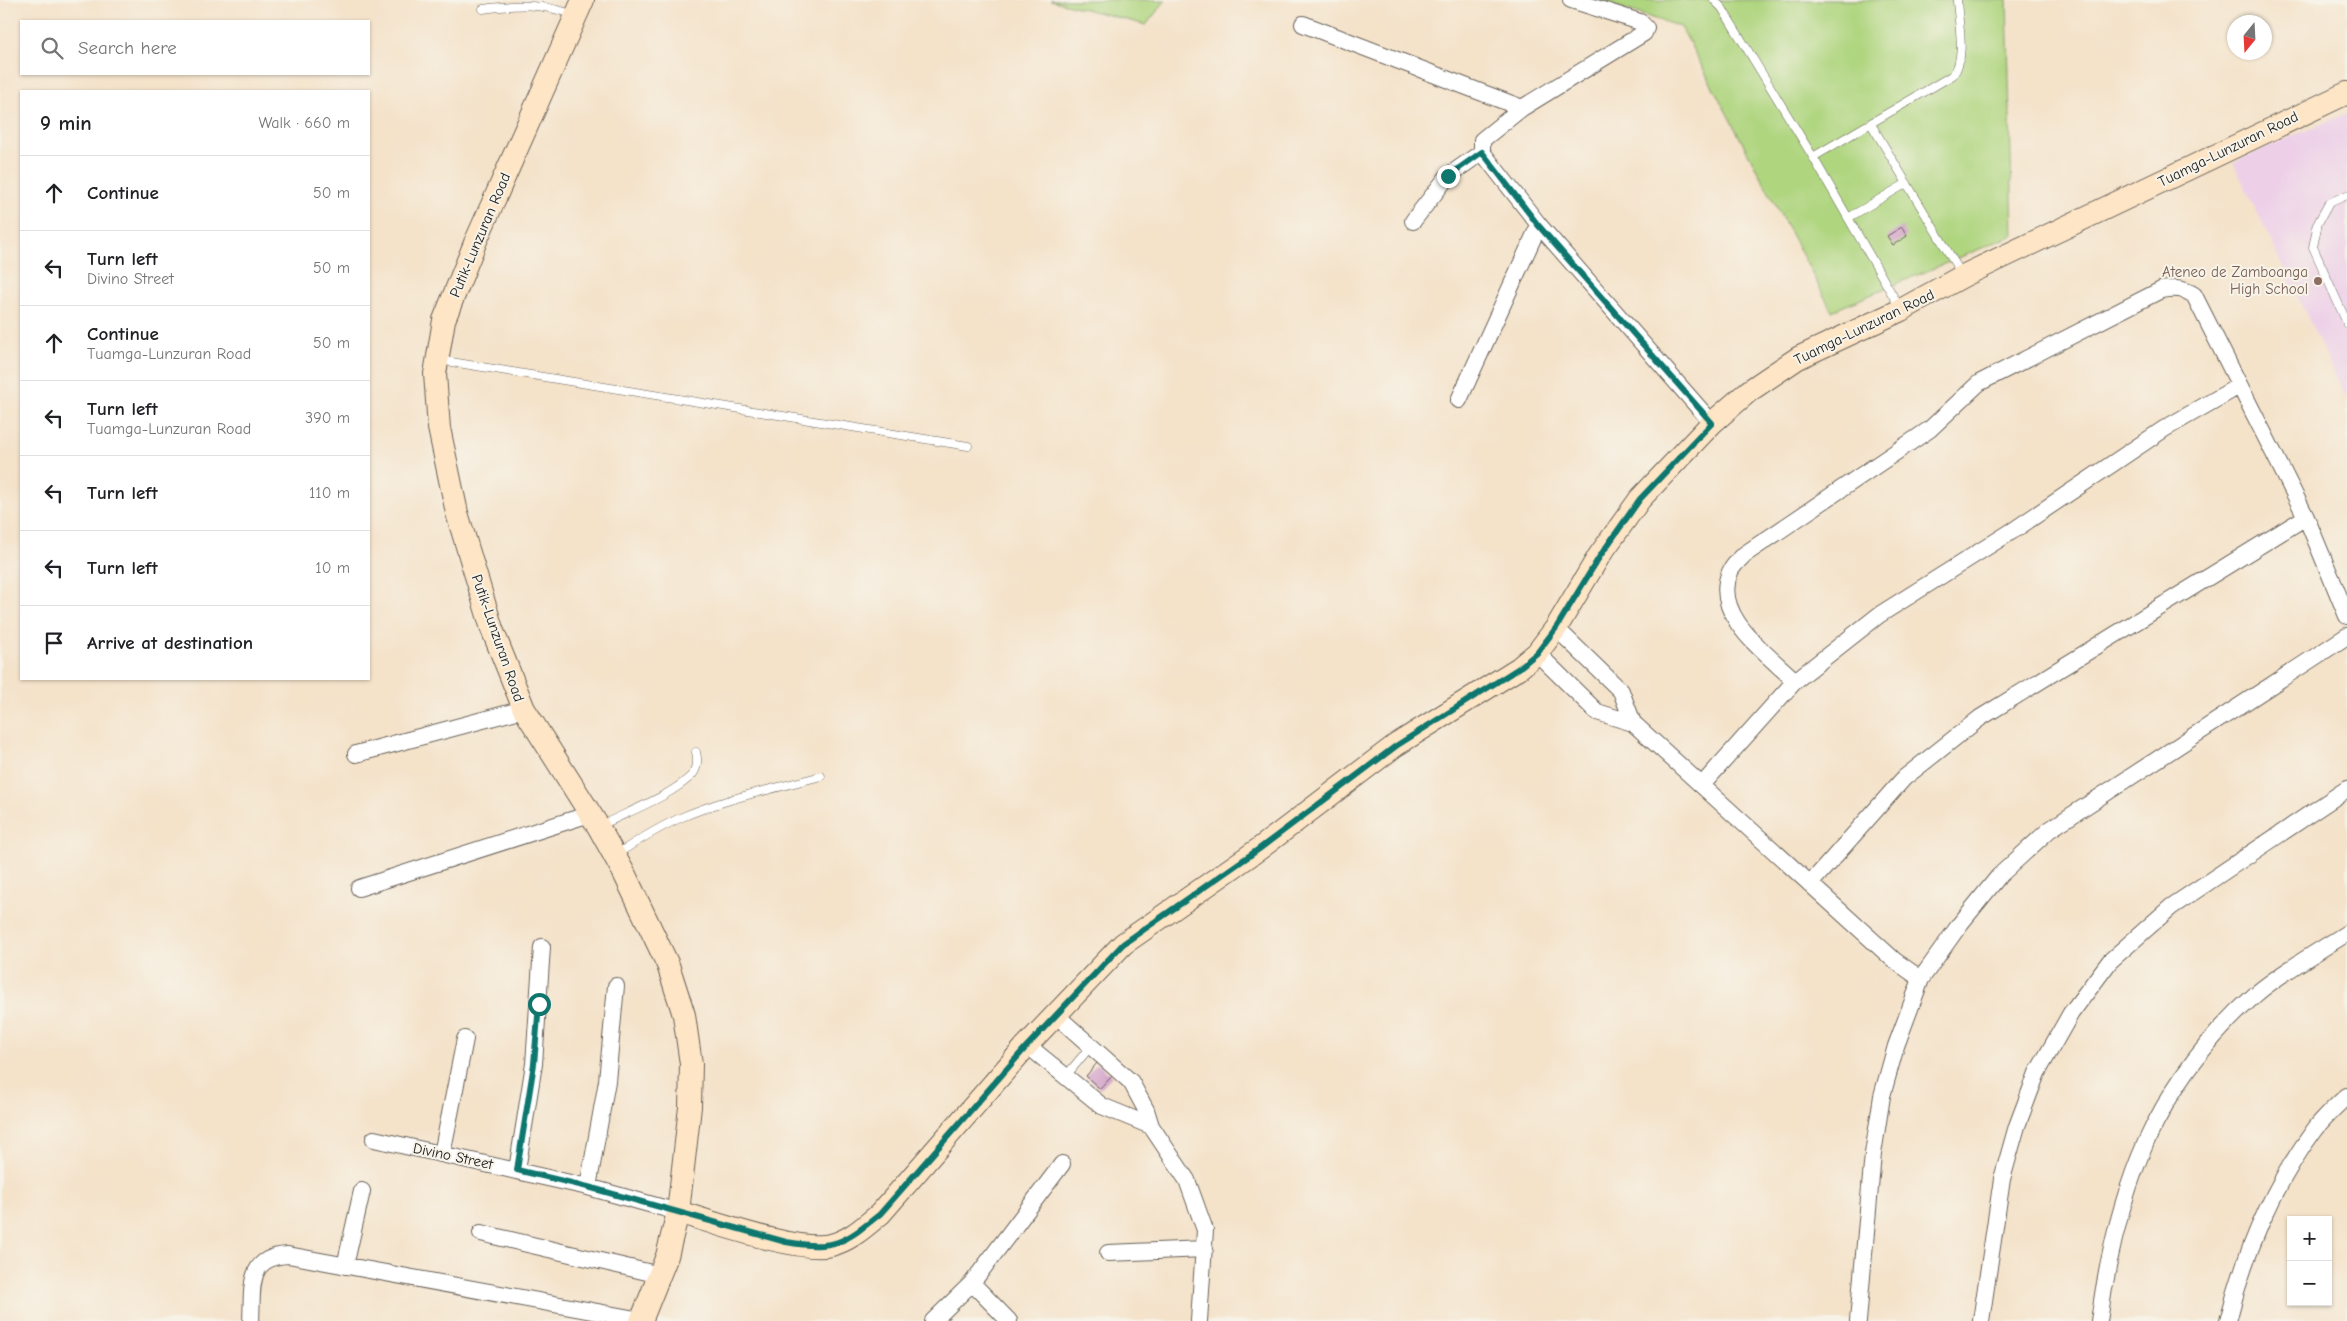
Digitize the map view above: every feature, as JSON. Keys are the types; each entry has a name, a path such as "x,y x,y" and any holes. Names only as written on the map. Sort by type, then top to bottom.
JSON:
{"street":[{"path":"1571,0 1640,22 1646,28 1644,33 1522,108 1482,140 1480,147 1538,225 1712,423"},
{"name":"Putik-Lunzuran Road","path":"580,8 475,242 444,320 435,374 439,428 458,513 492,629 524,709 594,820 614,856 668,965 684,1015 691,1064 690,1107 678,1212 660,1275 641,1321"},
{"path":"1302,24 1522,108"},
{"name":"Tuamga-Lunzuran Road","path":"678,1212 786,1242 815,1247 832,1244 853,1236 880,1214 1027,1046 1123,944 1259,849 1396,746 1519,668 1537,653 1556,628 1600,556 1640,499 1712,423 1749,391 1798,358 1901,310 1963,276 2347,93"},
{"path":"1413,221 1448,176 1482,152"},
{"path":"1459,400 1538,225"},
{"path":"1795,681 1738,624 1727,607 1726,587 1731,570 1745,554 1930,429 1979,383 2161,290 2173,288 2185,289 2194,295 2306,517 2347,616"},
{"path":"1702,785 1795,681 1879,615 2017,528 2164,429 2239,386"},
{"path":"1810,884 1904,778 1980,718 2306,517"},
{"path":"1556,628 1621,691 1633,723"},
{"path":"1858,1321 1873,1154 1882,1096 1896,1046 1921,979 1960,924 1999,876 2049,830 2347,636"},
{"path":"1537,653 1597,712 1633,723 1894,960 1921,979"},
{"path":"356,754 524,709"},
{"path":"1981,1321 2002,1179 2012,1144 2038,1073 2071,1013 2110,961 2171,907 2347,789"},
{"path":"359,888 594,820"},
{"path":"2099,1321 2105,1277 2120,1208 2138,1156 2171,1093 2210,1039 2257,993 2347,933"},
{"path":"517,1170 534,1064 542,947"},
{"path":"588,1187 607,1080 616,986"},
{"path":"1056,1015 1131,1082 1146,1110 1151,1126 1186,1180 1205,1230 1199,1321"},
{"path":"442,1154 464,1039"},
{"path":"1027,1046 1109,1110 1151,1126"},
{"path":"2228,1321 2236,1289 2255,1235 2280,1181 2316,1128 2347,1096"},
{"name":"Divino Street","path":"374,1139 588,1187 678,1212"},
{"path":"933,1321 972,1283 1062,1164"},
{"path":"345,1266 362,1191"},
{"path":"481,1233 660,1275"},
{"path":"1108,1253 1205,1249"},
{"path":"251,1321 254,1276 262,1262 274,1256 288,1256 641,1321"},
{"path":"972,1283 1009,1321"}],"lane":[{"path":"1714,0 1722,8 1813,157 1901,310"},
{"path":"1813,157 1954,75 1958,69 1960,53 1957,0"},
{"path":"483,9 517,4 580,8"},
{"path":"1871,124 1963,276"},
{"path":"1848,218 1907,183"},
{"path":"2347,195 2329,203 2318,223 2313,246 2347,323"},
{"path":"438,360 968,446"},
{"path":"594,820 680,783 693,773 697,765 696,752"},
{"path":"614,856 649,833 682,817 747,795 821,776"},
{"path":"1065,1077 1091,1046"}],"shaded area":[{"name":"Ateneo de Zamboanga High School","path":"2347,113 2347,400 2233,162"}],"green space":[{"path":"1050,0 1166,0 1146,25"},
{"path":"1596,0 2007,0 2013,235 1832,311 1681,27"}],"building":[{"path":"1902,227 1907,236 1893,245 1887,236"},
{"path":"1097,1063 1112,1076 1100,1089 1086,1076"}],"place":[{"name":"Ateneo de Zamboanga High School","path":"2318,281"}],"route":[{"path":"539,1004 534,1064 517,1170 588,1187 786,1242 815,1247 832,1244 853,1236 880,1214 1027,1046 1123,944 1259,849 1396,746 1519,668 1537,653 1556,628 1600,556 1640,499 1712,423 1538,225 1482,152 1448,176"}]}
